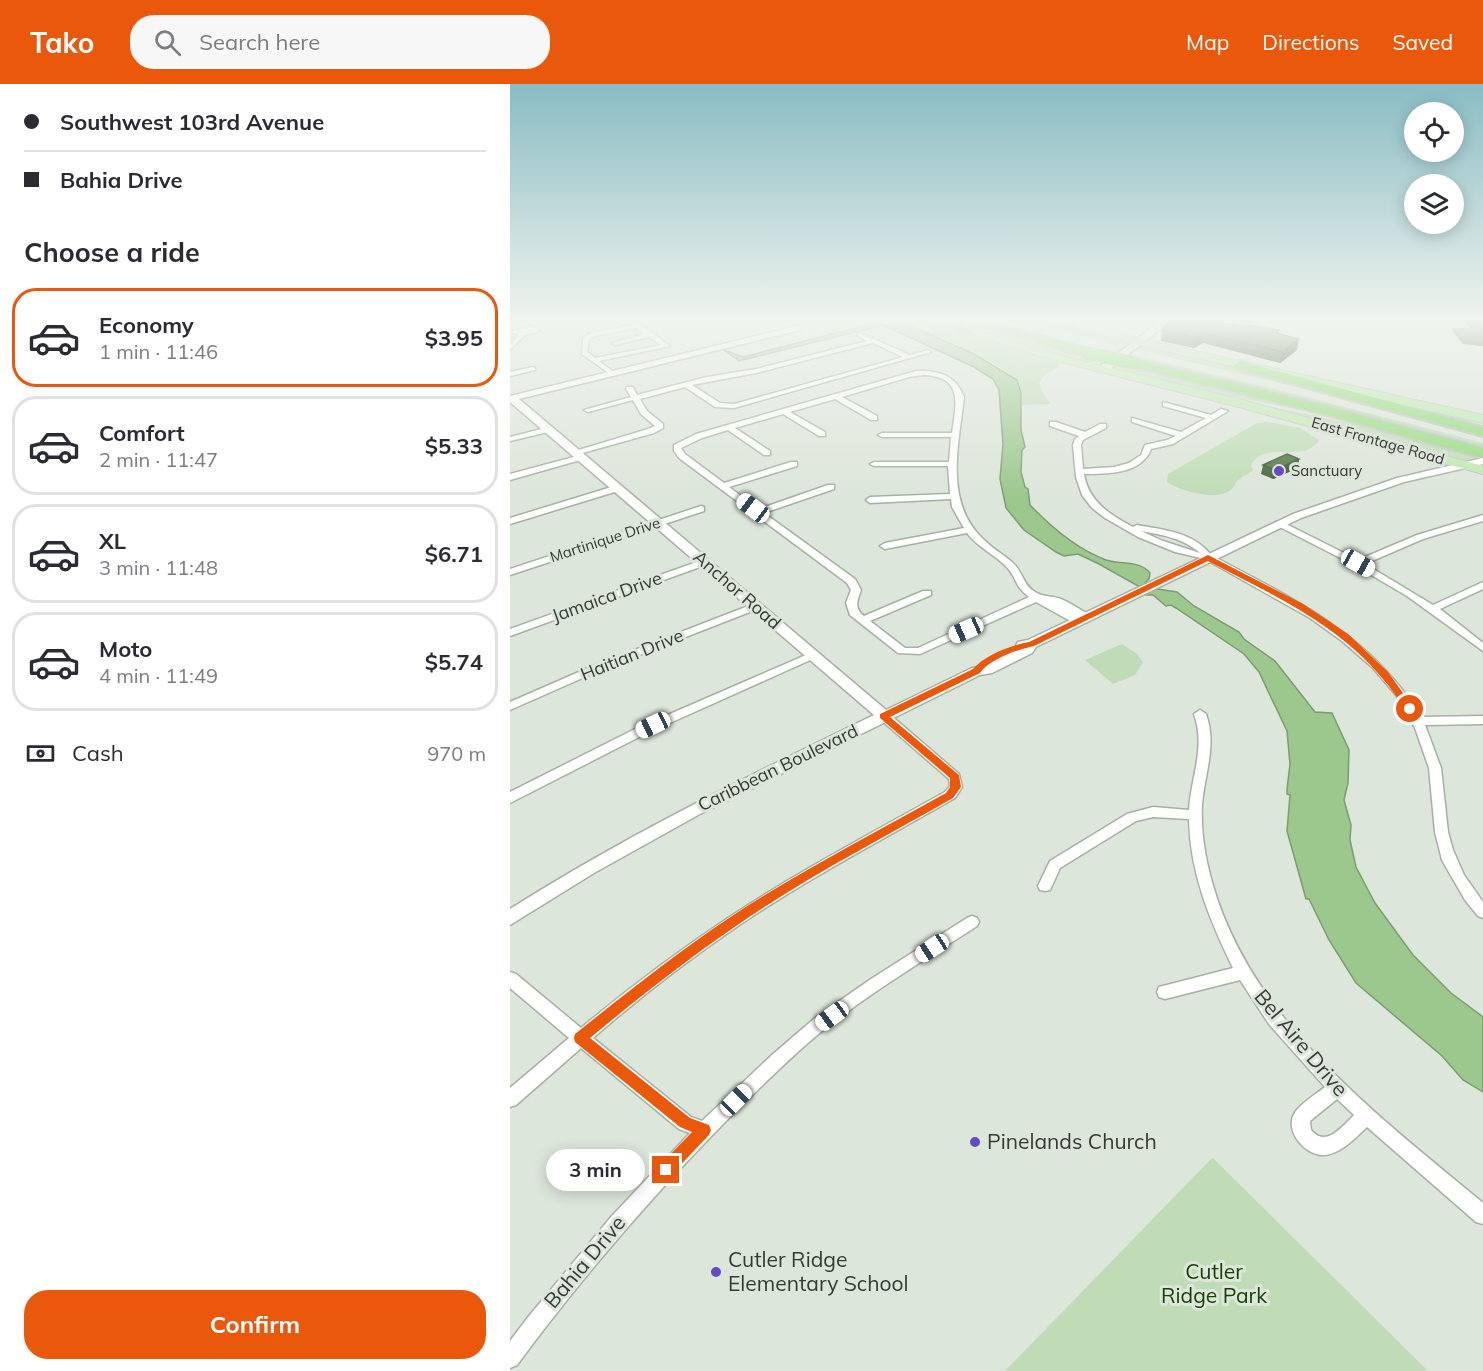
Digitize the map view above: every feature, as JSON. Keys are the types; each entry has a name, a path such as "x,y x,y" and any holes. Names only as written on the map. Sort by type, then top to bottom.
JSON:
{"highway":[{"path":"1196,378 1479,447"},
{"path":"1246,378 1337,400 1479,447"},
{"path":"1290,378 1483,432"},
{"path":"1180,387 1479,447"}],"main road":[{"name":"East Frontage Road","path":"1141,378 1483,470"},
{"path":"1302,378 1483,419"}],"street":[{"path":"511,398 596,378"},
{"path":"588,410 717,378"},
{"path":"686,384 716,404 727,407 832,378"},
{"path":"898,378 729,427 691,439 676,448 680,454 851,581 856,592 851,603 852,610 899,649 909,652 920,651 1038,597"},
{"path":"947,378 958,391 953,464 953,495 957,510 969,530 990,551 1016,571 1021,585 1038,597 1082,619"},
{"path":"510,477 658,428 660,424 644,412 630,389"},
{"path":"835,396 874,418"},
{"name":"Anchor Road","path":"511,398 953,775 957,784 945,799 814,872 733,922 645,985 580,1038"},
{"path":"1166,404 1212,418"},
{"path":"784,411 822,434"},
{"path":"1080,471 1106,471 1128,465 1145,455 1148,447 1168,442 1224,411"},
{"path":"1136,420 1182,435"},
{"path":"1053,424 1085,435"},
{"path":"1103,426 1085,435 1077,443 1080,471 1087,496 1103,512 1151,539 1192,555 1208,558 1300,606 1344,636 1385,674 1418,721 1431,752 1439,783 1446,851 1459,879 1483,912"},
{"path":"729,427 767,453"},
{"path":"510,439 549,429"},
{"path":"882,435 956,435"},
{"path":"1403,448 1427,461 1430,466 1426,472"},
{"name":"Caribbean Boulevard","path":"510,918 588,868 616,855 720,796 976,671 987,670 1027,650 1031,644 1279,524 1426,472 1483,461"},
{"path":"724,486 794,464"},
{"path":"874,464 953,464"},
{"name":"Caribbean Boulevard","path":"1359,494 1483,470"},
{"path":"758,512 831,487"},
{"path":"510,521 618,488"},
{"path":"870,500 953,495"},
{"name":"Martinique Drive","path":"510,572 701,509"},
{"path":"1358,563 1420,537 1483,518"},
{"path":"1279,524 1358,563 1434,608 1483,648"},
{"path":"1126,526 1168,533 1204,549 1208,558"},
{"path":"885,546 969,530"},
{"path":"1177,549 1189,542"},
{"name":"Jamaica Drive","path":"510,633 705,562"},
{"path":"1434,608 1483,585"},
{"path":"862,620 927,593"},
{"name":"Haitian Drive","path":"510,706 613,662 756,606"},
{"path":"510,798 637,733 813,656"},
{"name":"Bel Aire Drive","path":"1200,714 1207,741 1197,795 1198,850 1206,889 1216,916 1244,972 1284,1030 1337,1088 1366,1116 1483,1215"},
{"path":"1418,721 1483,720"},
{"path":"1045,885 1055,865 1132,817 1154,812 1196,815"},
{"name":"Caribbean Boulevard","path":"510,930 616,855"},
{"name":"Bahia Drive","path":"510,1358 591,1253 704,1130 821,1024 876,984 972,922"},
{"path":"1165,992 1244,972"},
{"path":"510,979 685,1123 704,1130"},
{"path":"510,1099 580,1038"},
{"path":"1337,1088 1302,1117 1304,1133 1311,1143 1321,1148 1331,1146 1366,1116"}],"green space":[{"path":"1042,378 1039,383 1051,404 1022,405 1015,379"},
{"path":"1155,378 1182,378 1349,420"},
{"path":"1212,378 1229,378 1311,398 1483,443 1483,447 1350,411"},
{"path":"1259,378 1278,378 1365,403"},
{"path":"1255,405 1382,430 1483,457 1461,461"},
{"path":"1267,422 1300,428 1319,440 1313,447 1304,451 1274,452 1257,457 1251,465 1253,470 1239,479 1226,493 1199,494 1167,482 1168,474 1257,423"},
{"path":"1122,644 1136,653 1143,662 1135,675 1113,684 1085,660"},
{"name":"Cutler Ridge Park","path":"1213,1158 1428,1371 1005,1371"}],"shaded area":[{"path":"1014,378 1017,380 1021,393 1021,430 1025,447 1022,450 1021,472 1025,487 1028,489 1030,505 1075,544 1106,560 1141,566 1150,573 1145,583 1157,589 1177,592 1194,606 1239,632 1244,639 1275,661 1315,712 1332,713 1349,750 1348,783 1344,800 1351,825 1350,840 1356,867 1375,903 1413,955 1451,993 1483,1017 1483,1092 1463,1080 1442,1056 1356,983 1329,940 1309,899 1306,899 1287,831 1290,795 1287,794 1287,789 1290,764 1287,731 1259,672 1244,654 1171,605 1166,606 1153,595 1146,595 1140,587 1078,554 1064,556 1056,552 1024,530 1006,508 1000,479 1003,444 999,390 993,379"}],"building":[{"path":"1287,454 1299,459 1275,470 1263,465"}],"place":[{"name":"Sanctuary","path":"1279,471"},
{"name":"Pinelands Church","path":"975,1142"},
{"name":"Cutler Ridge Elementary School","path":"716,1272"}],"route":[{"path":"666,1170 704,1130 685,1123 580,1038 645,985 733,922 814,872 950,795 956,787 955,777 884,716 976,671 982,664 1019,646 1031,644 1208,558 1300,606 1327,623 1385,674 1410,709"}]}
